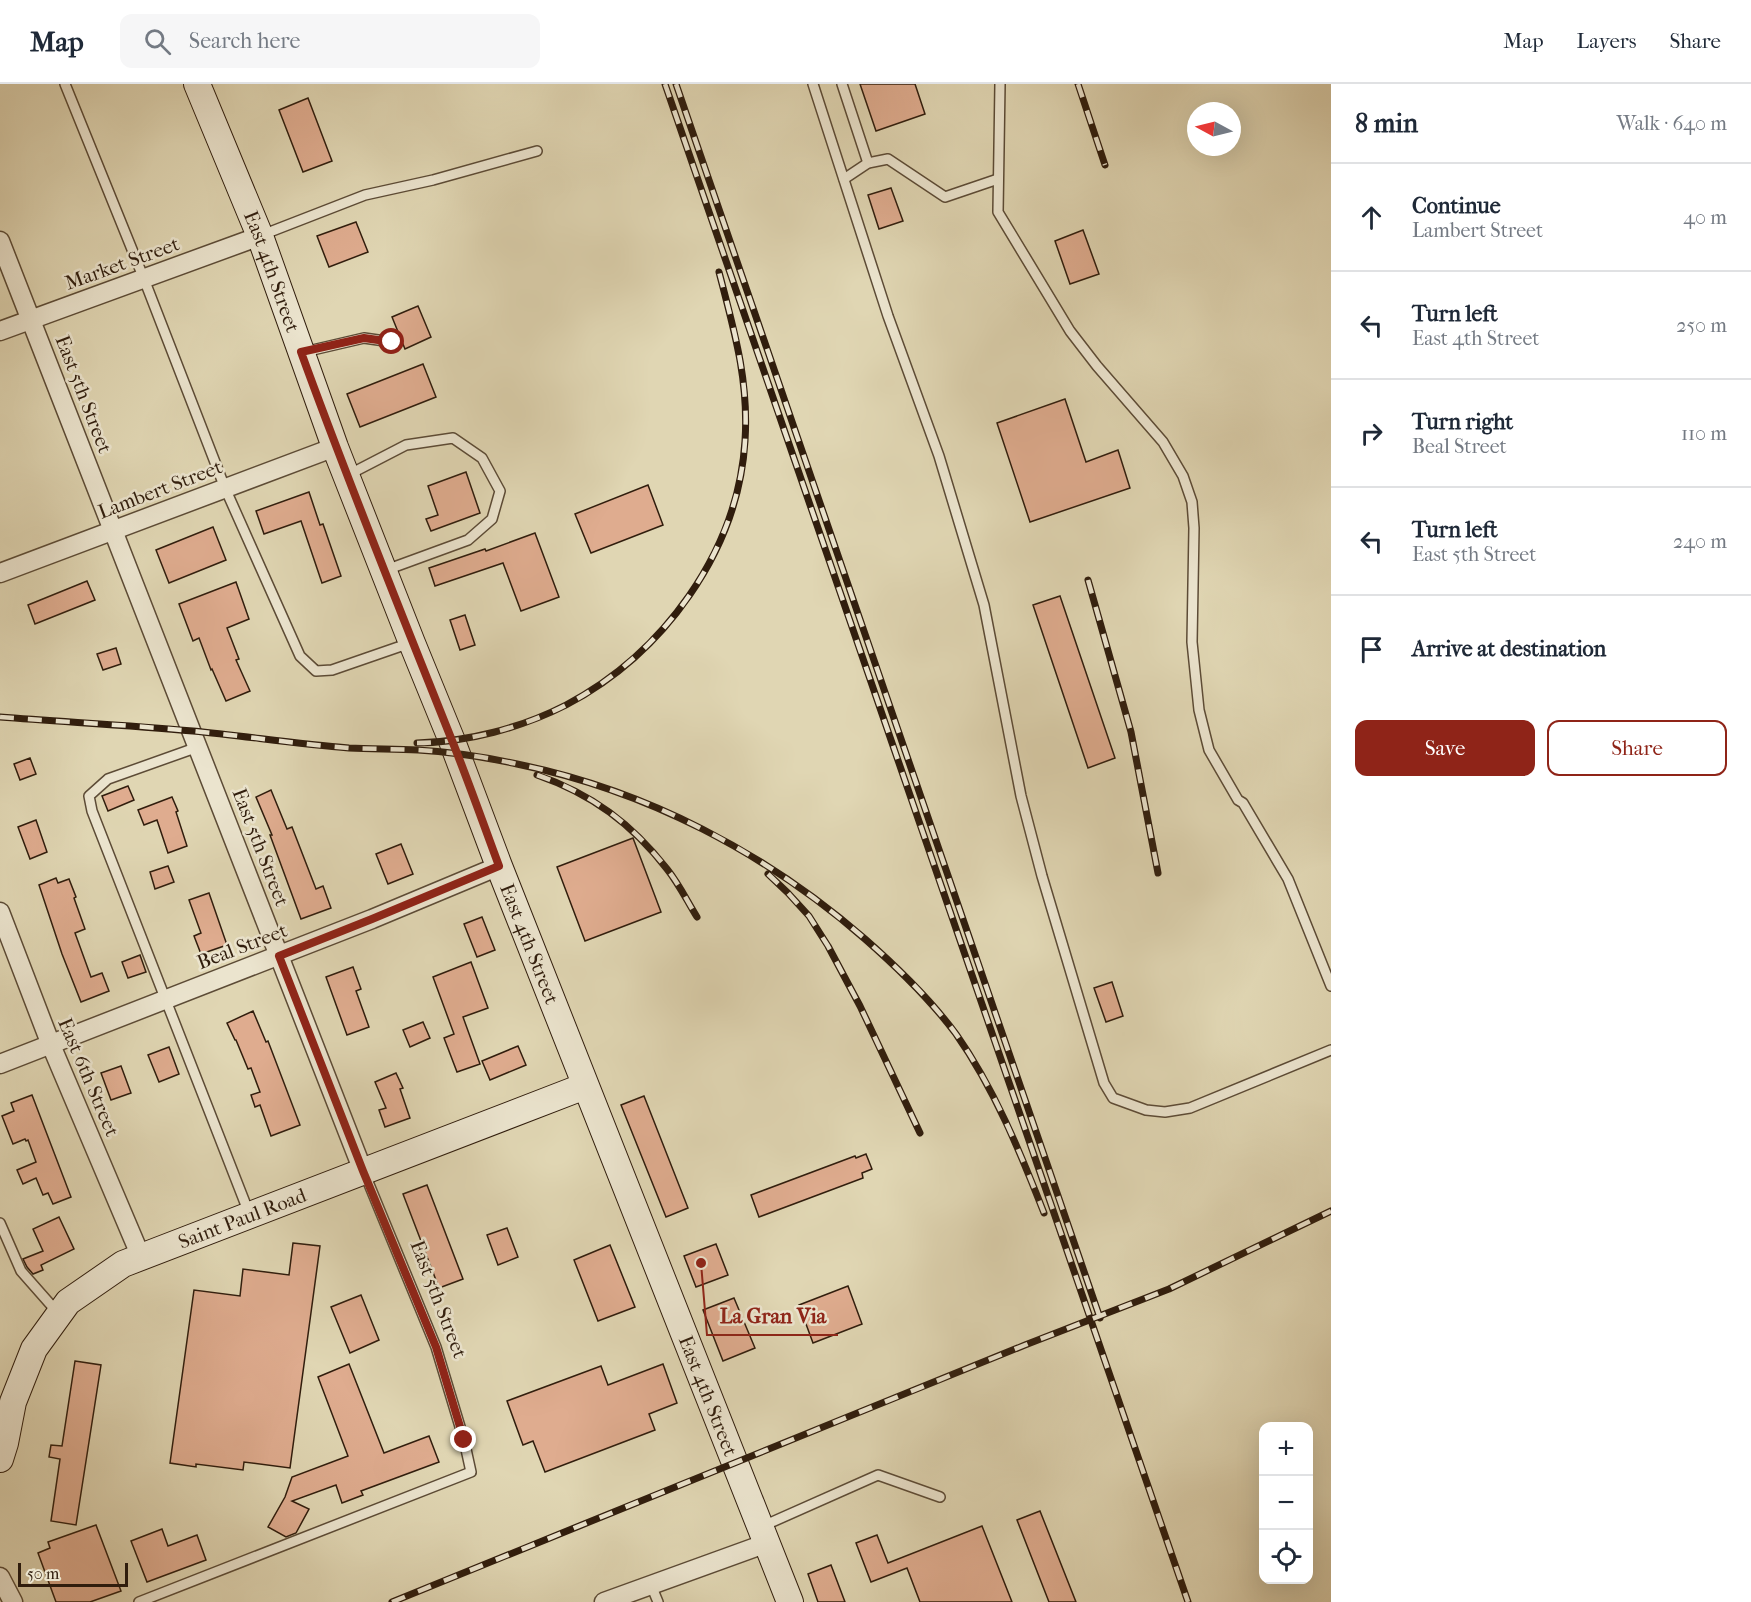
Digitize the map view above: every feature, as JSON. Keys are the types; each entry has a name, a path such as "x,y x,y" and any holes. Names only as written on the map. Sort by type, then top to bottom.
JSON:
{"main road":[{"name":"East 4th Street","path":"197,84 260,236 335,447 790,1602"},
{"name":"Saint Paul Road","path":"0,1459 7,1401 34,1349 68,1302 123,1264 585,1086"}],"street":[{"name":"Market Street","path":"0,331 260,236"},
{"name":"East 5th Street","path":"0,241 363,1171"},
{"name":"Lambert Street","path":"0,573 335,447"},
{"name":"Beal Street","path":"0,1065 372,919 499,866"},
{"name":"East 6th Street","path":"0,912 51,1045 141,1257"},
{"path":"604,1602 655,1593 764,1535"},
{"path":"0,1577 13,1602"}],"lane":[{"path":"65,84 225,488 300,656 316,671 332,670 412,643"},
{"path":"813,84 888,316 939,456 984,605 1021,796 1042,876 1104,1083 1113,1098 1146,1110 1165,1112 1190,1108 1331,1050"},
{"path":"842,84 868,163"},
{"path":"1000,84 998,213 1070,332 1096,366 1163,442 1183,476 1192,502 1194,528 1192,642 1199,710 1209,750 1288,879 1331,986"},
{"path":"260,236 365,195 433,180 537,152"},
{"path":"844,179 868,163 888,159 945,197 998,179"},
{"path":"301,352 364,338 392,342"},
{"path":"347,476 406,445 453,438 482,458 500,490 492,519 468,540 384,571"},
{"path":"198,747 108,779 89,796 92,811 249,1215"},
{"name":"East 5th Street","path":"139,1602 471,1472 464,1440 436,1347 363,1171"},
{"path":"0,1223 21,1272 59,1314"},
{"path":"764,1535 878,1475 940,1497"}],"building":[{"path":"860,84 915,84 925,114 876,131"},
{"path":"308,98 332,161 303,172 279,110"},
{"path":"891,188 903,221 879,229 868,195"},
{"path":"356,222 368,252 329,267 317,236"},
{"path":"1083,230 1099,274 1070,284 1055,241"},
{"path":"418,306 431,337 405,349 392,317"},
{"path":"423,364 436,397 360,427 347,394"},
{"path":"1065,399 1086,462 1118,450 1130,488 1030,522 997,423"},
{"path":"466,472 480,513 431,531 426,519 438,515 428,486"},
{"path":"648,485 663,525 591,553 575,514"},
{"path":"309,492 341,576 322,583 301,521 264,534 256,511"},
{"path":"213,527 226,560 169,583 156,550"},
{"path":"535,533 559,597 521,611 503,563 435,586 429,568"},
{"path":"87,581 95,600 35,624 28,605"},
{"path":"236,582 249,619 227,628 239,659 236,660 250,691 226,701 199,638 193,641 179,604"},
{"path":"1060,596 1115,758 1088,768 1033,605"},
{"path":"465,615 475,645 460,650 450,620"},
{"path":"116,648 121,664 103,670 97,654"},
{"path":"30,758 36,774 20,780 14,764"},
{"path":"128,786 134,800 108,811 102,796"},
{"path":"271,790 287,829 292,827 316,889 323,886 331,908 301,919 270,835 272,835 256,797"},
{"path":"172,797 187,846 168,853 157,820 144,825 138,810"},
{"path":"36,820 47,852 30,859 18,827"},
{"path":"633,838 661,912 585,941 557,867"},
{"path":"401,844 413,874 388,884 376,854"},
{"path":"168,866 174,882 155,889 150,872"},
{"path":"56,878 58,883 69,879 85,929 75,933 91,977 102,973 109,991 81,1002 39,885"},
{"path":"209,893 227,945 201,954 194,936 201,933 189,900"},
{"path":"482,917 495,950 477,957 464,924"},
{"path":"140,955 146,972 128,978 122,962"},
{"path":"471,962 488,1008 463,1017 480,1064 457,1072 444,1038 454,1034 433,977"},
{"path":"353,967 361,989 356,991 369,1027 347,1035 326,977"},
{"path":"1112,982 1123,1016 1106,1022 1094,988"},
{"path":"253,1011 266,1042 268,1041 300,1125 271,1136 260,1105 255,1107 251,1095 260,1092 251,1068 248,1069 227,1023"},
{"path":"423,1022 430,1038 410,1047 403,1030"},
{"path":"518,1046 526,1065 490,1080 482,1061"},
{"path":"169,1047 179,1074 159,1082 148,1055"},
{"path":"121,1066 131,1093 111,1100 101,1073"},
{"path":"396,1073 403,1088 400,1089 410,1118 385,1127 379,1110 386,1108 375,1082"},
{"path":"32,1095 71,1197 53,1204 48,1193 43,1195 36,1178 23,1184 17,1170 36,1162 28,1140 13,1144 2,1116 14,1111 11,1103"},
{"path":"644,1096 688,1208 666,1217 621,1105"},
{"path":"866,1154 872,1169 862,1173 863,1178 759,1217 751,1195 855,1156 856,1158"},
{"path":"427,1185 463,1279 439,1288 403,1194"},
{"path":"59,1217 74,1249 41,1265 43,1270 33,1274 23,1259 43,1251 33,1229"},
{"path":"507,1228 518,1257 498,1265 487,1235"},
{"path":"293,1243 320,1246 290,1468 244,1462 243,1470 170,1463 194,1290 240,1296 243,1269 289,1275"},
{"path":"716,1244 728,1275 696,1287 684,1256"},
{"path":"610,1245 635,1307 598,1321 574,1260"},
{"path":"848,1286 862,1324 813,1343 799,1305"},
{"path":"361,1295 379,1340 350,1353 331,1307"},
{"path":"734,1298 755,1348 723,1361 703,1310"},
{"path":"75,1361 101,1365 76,1525 51,1521 60,1459 49,1457 51,1445 62,1446"},
{"path":"349,1364 384,1453 429,1436 439,1462 361,1491 363,1495 342,1503 336,1485 292,1501 309,1509 296,1533 286,1537 268,1527 285,1497 292,1477 348,1456 318,1377"},
{"path":"663,1364 677,1403 649,1414 655,1430 545,1472 533,1441 523,1445 507,1401 601,1366 608,1385"},
{"path":"1040,1511 1076,1602 1049,1602 1017,1520"},
{"path":"96,1525 121,1591 90,1602 56,1602 38,1553 50,1548 48,1542"},
{"path":"982,1526 1012,1602 920,1602 907,1568 871,1582 856,1543 877,1535 888,1563"},
{"path":"162,1529 168,1546 197,1535 206,1560 147,1582 131,1541"},
{"path":"831,1565 845,1602 818,1602 808,1574"}],"railway":[{"path":"665,84 1188,1602"},
{"path":"676,84 1100,1318"},
{"path":"1078,84 1105,165"},
{"path":"417,743 475,737 513,727 566,705 601,684 634,658 689,596 711,560 728,522 739,482 745,441 745,397 739,355 719,272"},
{"path":"1088,580 1131,732 1158,873"},
{"path":"0,717 169,729 349,748 418,750 480,757 565,775 658,808 702,829 787,879 865,939 913,984 956,1034 970,1055 1016,1144 1044,1213"},
{"path":"537,775 576,791 625,824 667,869 697,917"},
{"path":"768,874 809,916 828,946 860,1006 920,1133"},
{"path":"392,1602 1025,1345 1169,1289 1331,1211"}],"place":[{"name":"La Gran Via","path":"701,1263"}],"route":[{"path":"392,342 364,338 301,352 335,447 499,866 279,956 363,1171 436,1347 464,1440"}]}
